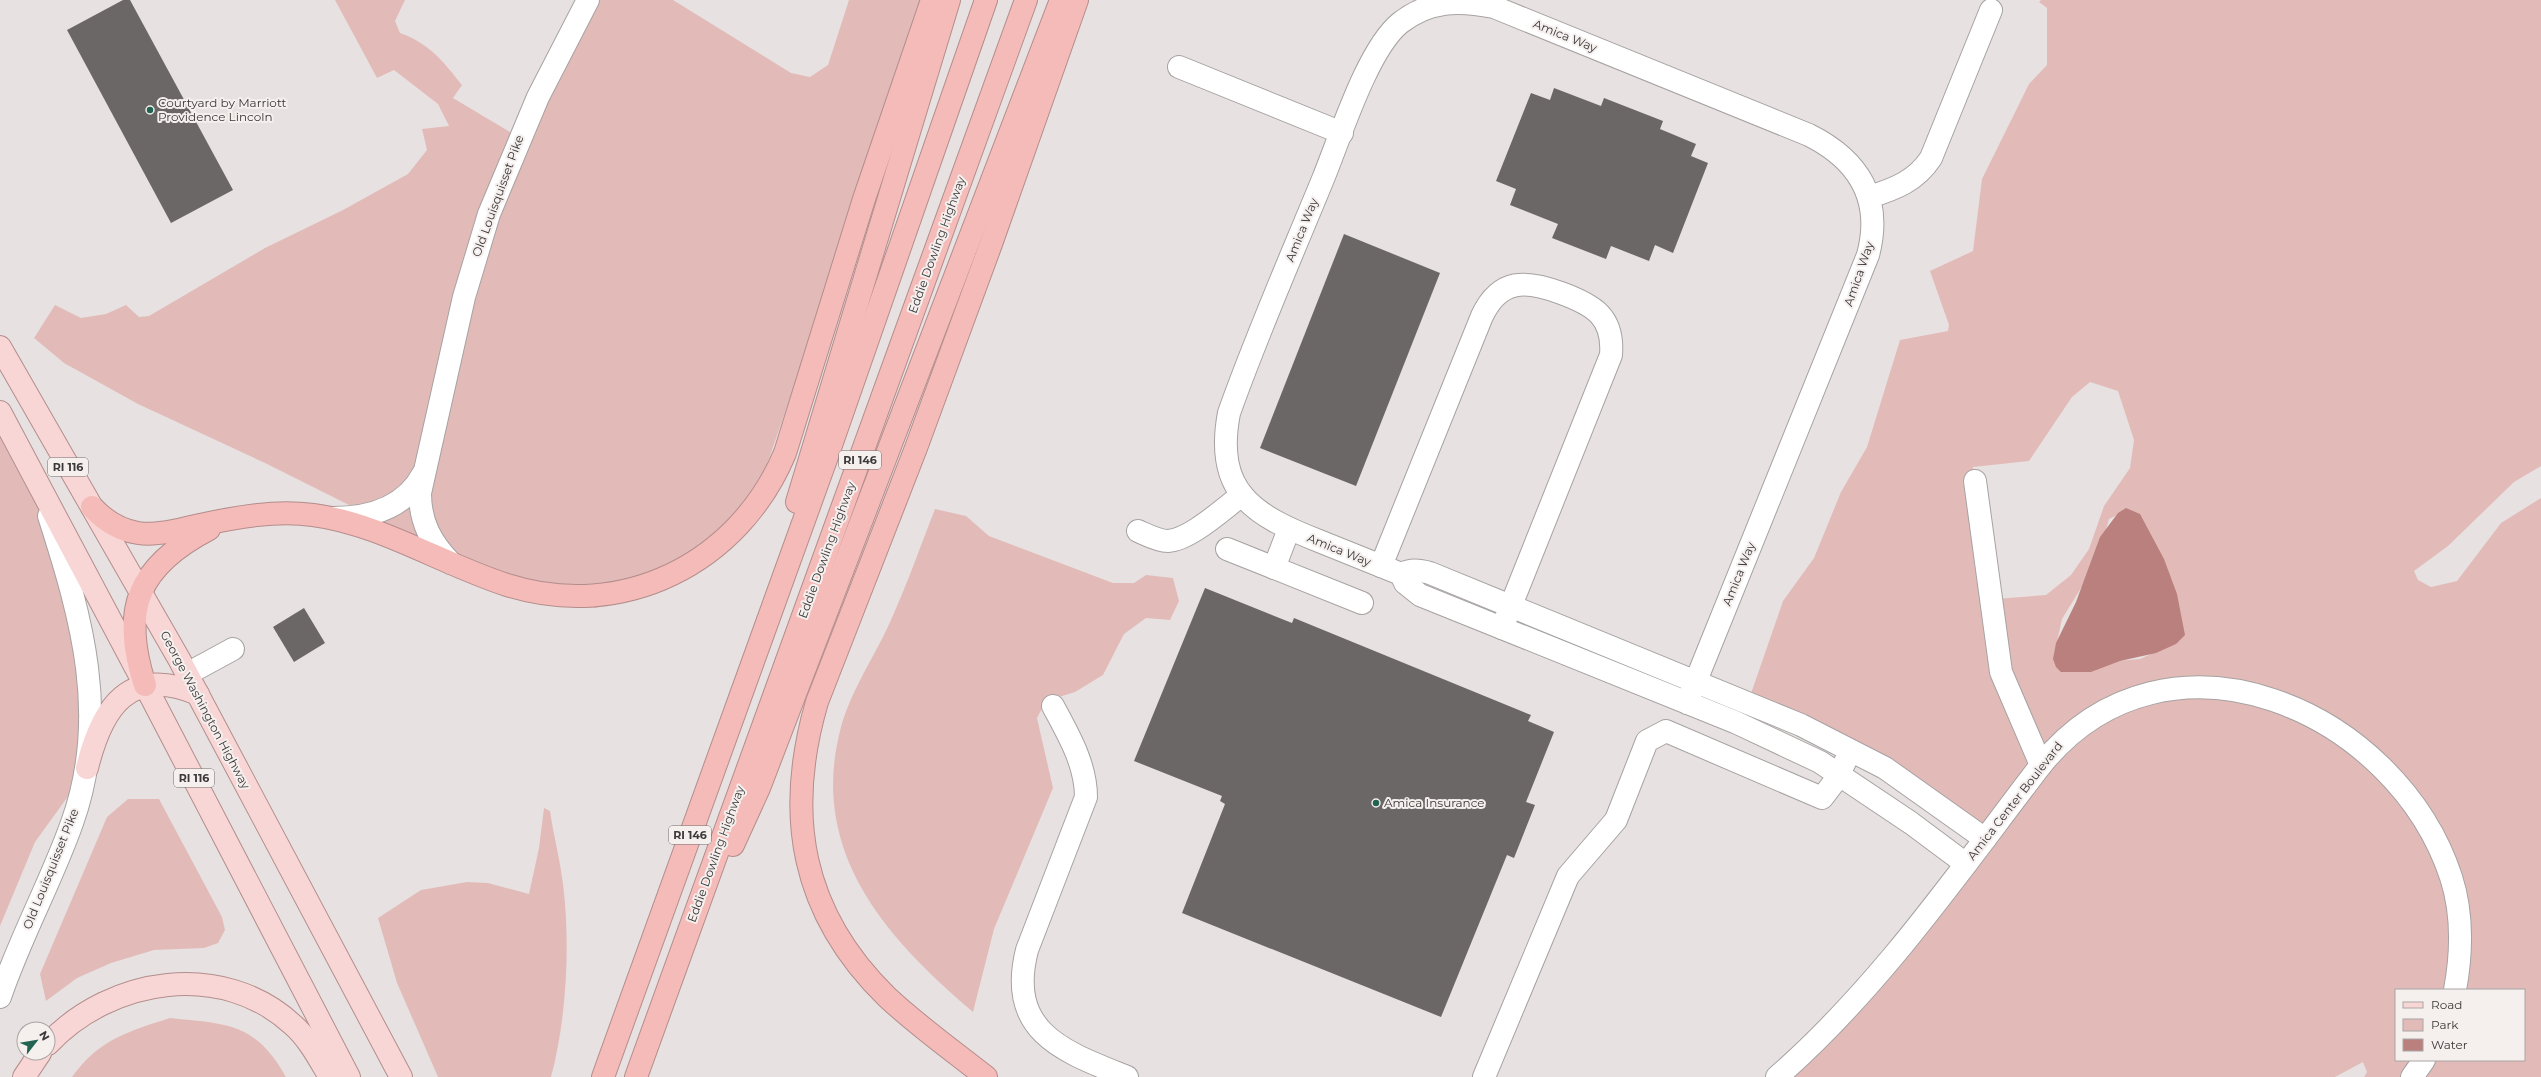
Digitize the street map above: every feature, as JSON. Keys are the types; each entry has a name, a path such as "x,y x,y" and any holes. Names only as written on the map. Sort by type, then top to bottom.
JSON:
{"highway":[{"path":"92,507 116,526 139,533 163,532 232,518 274,514 328,518 362,527 505,584 546,595 569,597 613,593 659,580 679,571 713,550 744,521 768,489 785,453 864,199 932,0"},
{"path":"778,594 798,494 812,445 949,0"},
{"name":"RI 146","path":"603,1077 778,594 986,0"},
{"name":"Eddie Dowling Highway","path":"636,1077 1026,0"},
{"path":"693,920 723,866 759,788 1061,0"},
{"path":"986,1077 887,997 858,965 834,929 815,890 804,845 800,814 801,775 809,727 819,696 913,456 991,244 1077,0"},
{"path":"145,686 138,659 134,633 136,609 141,591 152,570 168,555 203,532 232,518"}],"main road":[{"name":"George Washington Highway","path":"0,347 141,591 198,694 401,1077"},
{"name":"RI 116","path":"0,412 349,1077"},
{"path":"87,768 97,732 107,713 124,695 145,686 175,686 198,694"},
{"path":"56,1037 77,1017 120,995 169,984 206,985 254,999 283,1016 307,1041 330,1077"},
{"path":"24,1077 35,1061"}],"street":[{"name":"Old Louisquisset Pike","path":"423,473 438,418 464,296 489,214 538,97 588,0"},
{"name":"Amica Way","path":"1401,574 1289,529 1261,514 1242,495 1232,479 1226,460 1226,429 1229,413 1366,74 1381,44 1407,7 1462,0 1494,7 1809,135 1833,148 1849,162 1858,174 1869,197 1873,229 1868,255 1687,702"},
{"path":"1869,197 1890,190 1915,178 1931,158 1991,10"},
{"path":"1179,67 1342,133"},
{"path":"1381,566 1486,307 1499,293 1507,288 1526,284 1542,286 1581,300 1600,314 1610,334 1611,355 1502,628"},
{"path":"328,518 357,516 388,508 405,498 418,483 423,473"},
{"path":"423,473 420,493 423,520 435,545 451,563"},
{"name":"Old Louisquisset Pike","path":"0,997 68,834 87,768 90,710 84,638 75,600 37,480"},
{"path":"1975,481 2001,672 2041,765"},
{"path":"1138,531 1160,540 1174,540 1201,525 1242,495"},
{"path":"1274,568 1289,529"},
{"path":"1227,549 1362,603"},
{"path":"1966,864 1911,823 1838,774 1820,762 1790,746 1687,702 1420,595 1405,583 1401,574 1414,570 1430,573 1773,712 1851,750 1910,784 1985,839"},
{"path":"187,674 233,649"},
{"name":"Amica Center Boulevard","path":"1777,1077 1826,1031 1873,980 1966,864 2041,765 2065,737 2082,724 2118,705 2159,692 2201,686 2224,687 2264,696 2304,713 2343,736 2392,779 2418,812 2438,846 2452,878 2459,911 2461,942 2455,989"},
{"path":"1053,706 1079,760 1086,786 1086,797 1026,950 1022,971 1023,991 1033,1019 1055,1045 1076,1056 1127,1077"},
{"path":"1484,1077 1568,876 1616,820 1647,740 1666,731 1822,798 1838,774 1851,750"},
{"path":"2412,1077 2423,1061"}],"green space":[{"path":"335,0 405,0 395,21 400,33 420,42 442,60 462,85 453,98 510,132 516,133 584,0 673,0 791,73 810,77 828,65 849,0 928,0 755,499 666,588 596,608 546,605 457,576 393,527 265,463 138,404 64,363 34,338 55,305 81,318 106,314 126,305 139,317 149,316 265,248 343,210 408,174 427,150 422,129 449,126 438,104 394,70 377,78"},
{"path":"2041,0 2541,0 2541,466 2514,482 2448,546 2414,571 2418,580 2431,587 2457,581 2501,523 2541,498 2541,1077 2364,1077 2367,1072 2363,1062 2335,1077 1772,1077 1891,956 1976,841 1875,766 1747,705 1783,601 1814,558 1841,492 1867,447 1900,340 1948,331 1949,325 1930,271 1973,251 1982,179 2029,84 2047,65 2047,8 2039,2","holes":["2090,382 2118,391 2134,440 2130,468 2104,506 2089,549 2071,575 2046,595 1983,600 1974,563 1973,467 2029,461 2072,397","2128,510 2175,643 2140,659 2069,665 2057,642 2062,619 2097,562 2109,519"]},
{"path":"0,431 49,522 84,683 77,784 35,842 0,926"},
{"path":"935,509 966,516 989,536 1113,583 1134,583 1146,575 1173,578 1179,601 1170,620 1146,618 1124,634 1103,675 1075,692 1046,701 1037,718 1053,788 994,929 973,1012 941,984 885,923 863,890 846,854 836,816 833,775 844,716 856,688 884,635 896,608"},
{"path":"128,799 159,799 222,917 225,930 218,943 204,948 154,950 111,963 77,978 46,1001 40,974 107,817"},
{"path":"544,808 550,811 562,877 565,901 567,952 561,1029 551,1077 438,1077 397,983 378,918 421,890 467,882 488,883 529,894 539,848"},
{"path":"170,1018 208,1022 238,1029 263,1045 286,1077 72,1077 82,1064 93,1054 115,1038"}],"water":[{"path":"2126,508 2140,514 2164,559 2177,594 2185,635 2176,644 2156,653 2120,661 2091,672 2061,672 2056,667 2053,659 2056,643 2076,602 2100,537 2118,513"}],"building":[{"name":"Courtyard by Marriott Providence Lincoln","path":"123,0 130,0 233,190 171,223 67,30"},
{"path":"1554,88 1601,106 1604,98 1663,121 1660,129 1696,144 1691,156 1708,163 1673,253 1655,245 1649,261 1611,246 1606,259 1552,238 1558,224 1510,205 1516,189 1496,181 1531,93 1550,100"},
{"path":"1344,234 1440,273 1356,486 1260,448"},
{"name":"Amica Insurance","path":"1205,588 1292,623 1294,618 1531,715 1528,721 1554,732 1526,802 1535,805 1514,858 1507,855 1441,1017 1182,913 1225,804 1220,801 1222,796 1134,761"},
{"path":"304,608 325,643 294,662 273,627"}],"place":[{"name":"Courtyard by Marriott Providence Lincoln","path":"150,110"},
{"name":"Amica Insurance","path":"1376,803"}]}
